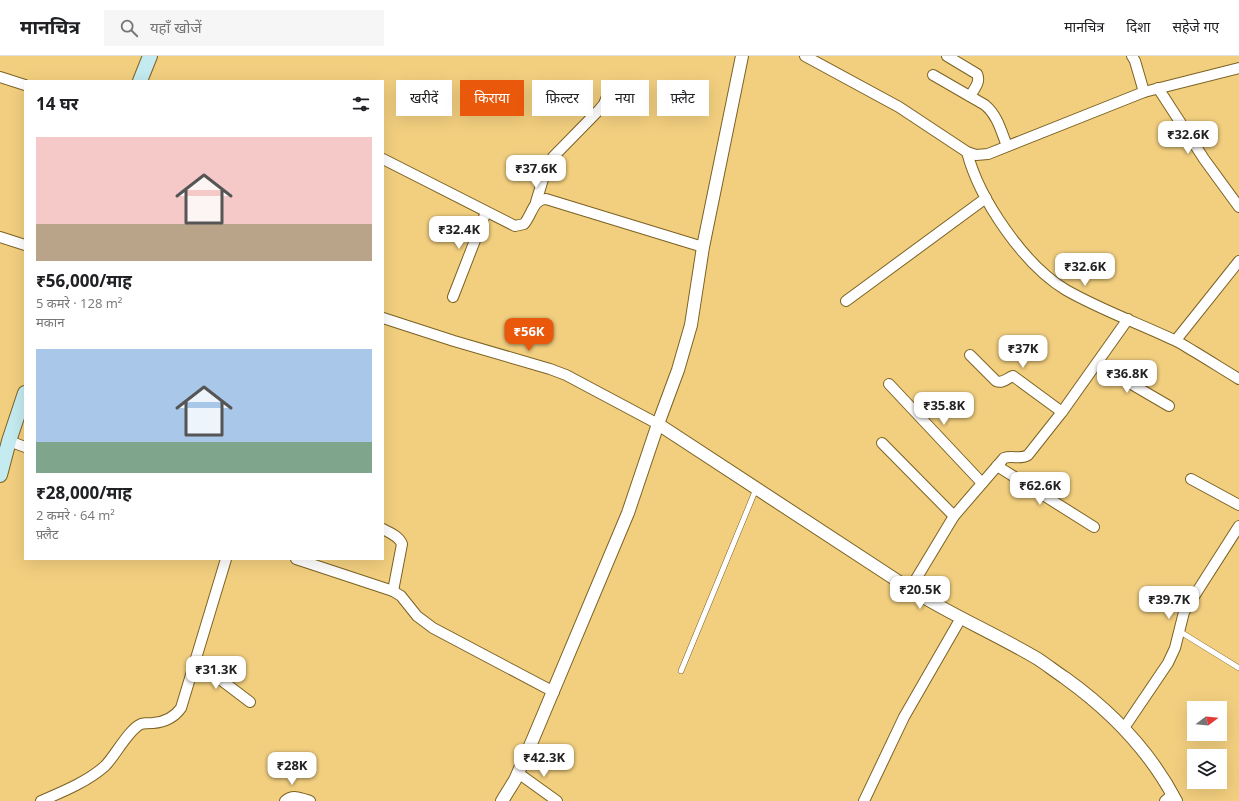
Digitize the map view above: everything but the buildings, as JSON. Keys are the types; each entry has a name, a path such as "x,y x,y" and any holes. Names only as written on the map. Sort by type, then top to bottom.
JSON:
{"main road":[{"path":"140,80 150,56"},
{"path":"0,475 9,441 24,396"}],"street":[{"path":"502,801 518,773 554,692 628,513 686,346 695,302 703,247 742,56"},
{"path":"805,56 899,107 967,152 982,155 988,154 1144,92 1239,68"},
{"path":"947,56 977,74 979,78 978,82 970,96"},
{"path":"1132,56 1135,61 1144,92"},
{"path":"933,75 991,110 995,116 1007,146"},
{"path":"0,77 24,85"},
{"path":"1158,88 1204,159 1239,207"},
{"path":"384,160 486,212 515,226 520,226 528,220 536,202 544,176 553,157 601,108"},
{"path":"967,152 973,172 986,198 999,219 1027,256 1048,277 1072,293 1176,340 1239,379"},
{"path":"846,301 986,198"},
{"path":"536,202 541,199 546,199 703,247"},
{"path":"453,297 486,212"},
{"path":"0,237 24,245"},
{"path":"1176,340 1239,261"},
{"path":"384,318 550,369 581,382 658,424 910,589 1039,660 1096,702 1124,728 1150,760 1171,799"},
{"path":"910,589 954,516 1004,458 1009,456 1022,457 1028,455 1062,412 1128,319"},
{"path":"970,355 996,381 1004,382 1013,376 1062,412"},
{"path":"1096,364 1169,406"},
{"path":"889,384 982,483"},
{"path":"9,441 24,447"},
{"path":"882,444 954,516"},
{"path":"997,466 1094,527"},
{"path":"1191,479 1239,505"},
{"path":"1124,728 1168,663 1174,648 1184,612 1189,602 1239,526"},
{"path":"384,529 401,540 402,544 393,591"},
{"path":"44,800 88,778 99,770 112,758 134,730 140,725 161,722 177,715 181,708 196,661 226,560"},
{"path":"299,560 393,591 401,596 417,616 433,628 554,692"},
{"path":"864,801 904,717 961,618"},
{"path":"196,661 250,702"},
{"path":"518,773 557,801"},
{"path":"285,801 294,796 310,801"}],"lane":[{"path":"681,671 756,489"},
{"path":"1178,630 1239,668"}]}
